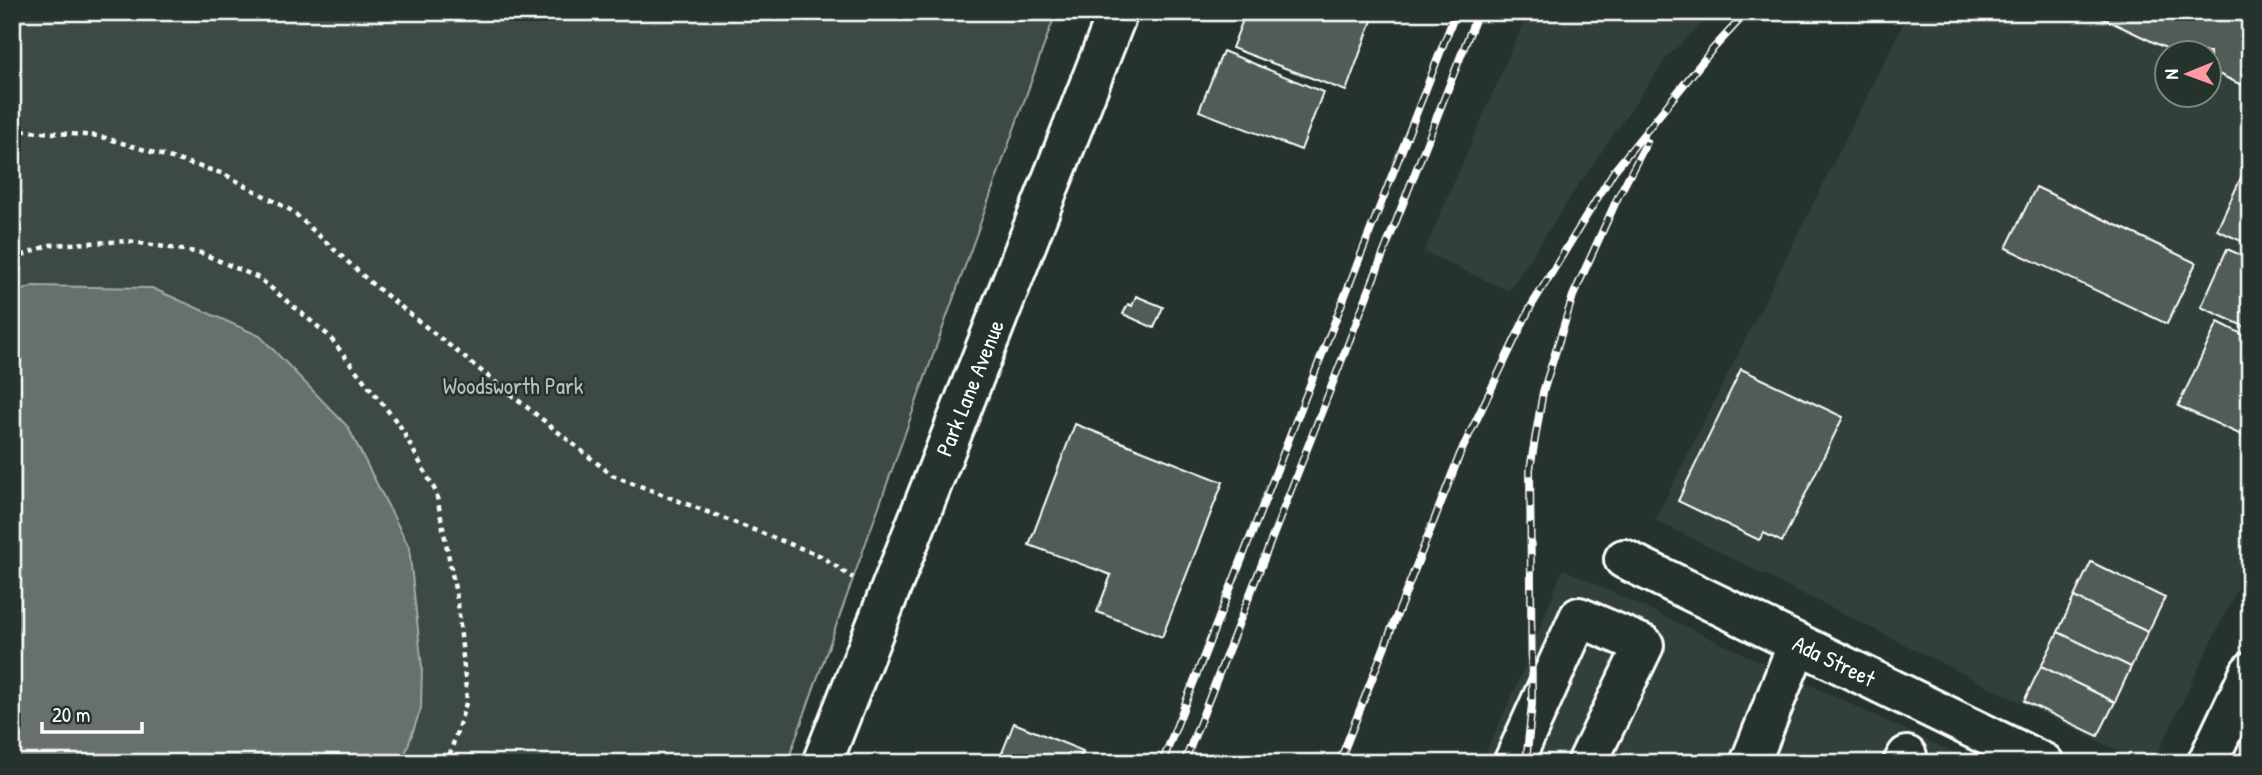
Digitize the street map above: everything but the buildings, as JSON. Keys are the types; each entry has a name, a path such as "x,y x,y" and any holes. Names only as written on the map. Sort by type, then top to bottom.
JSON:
{"street":[{"name":"Park Lane Avenue","path":"822,763 1118,12"},
{"name":"Ada Street","path":"1624,559 2044,763"},
{"path":"1513,763 1579,617 1644,645 1587,763"},
{"path":"1750,763 1798,643"},
{"path":"2207,763 2250,672"}],"path":[{"path":"12,130 99,136 224,174 292,211 371,283 612,475 821,556 853,578"},
{"path":"12,259 50,245 128,241 201,253 259,278 328,335 400,426 436,492 458,604 467,700 447,763"}],"shaded area":[{"path":"1528,12 1714,12 1668,56 1509,291 1424,252"},
{"path":"1909,12 2250,12 2250,562 2153,763 2142,763 1655,520"},
{"path":"33,286 152,288 260,336 348,427 409,547 422,667 421,708 402,763 12,763 12,295"},
{"path":"1563,569 1976,763 1481,763 1517,685"}],"green space":[{"name":"Woodsworth Park","path":"12,12 1056,12 787,763 12,763"}],"railway":[{"path":"1162,763 1456,12"},
{"path":"1184,763 1478,12"},
{"path":"1339,763 1460,454 1530,308 1614,171 1711,51 1747,12"},
{"path":"1526,763 1532,704 1530,469 1543,392 1573,296 1618,197 1647,142"}]}
